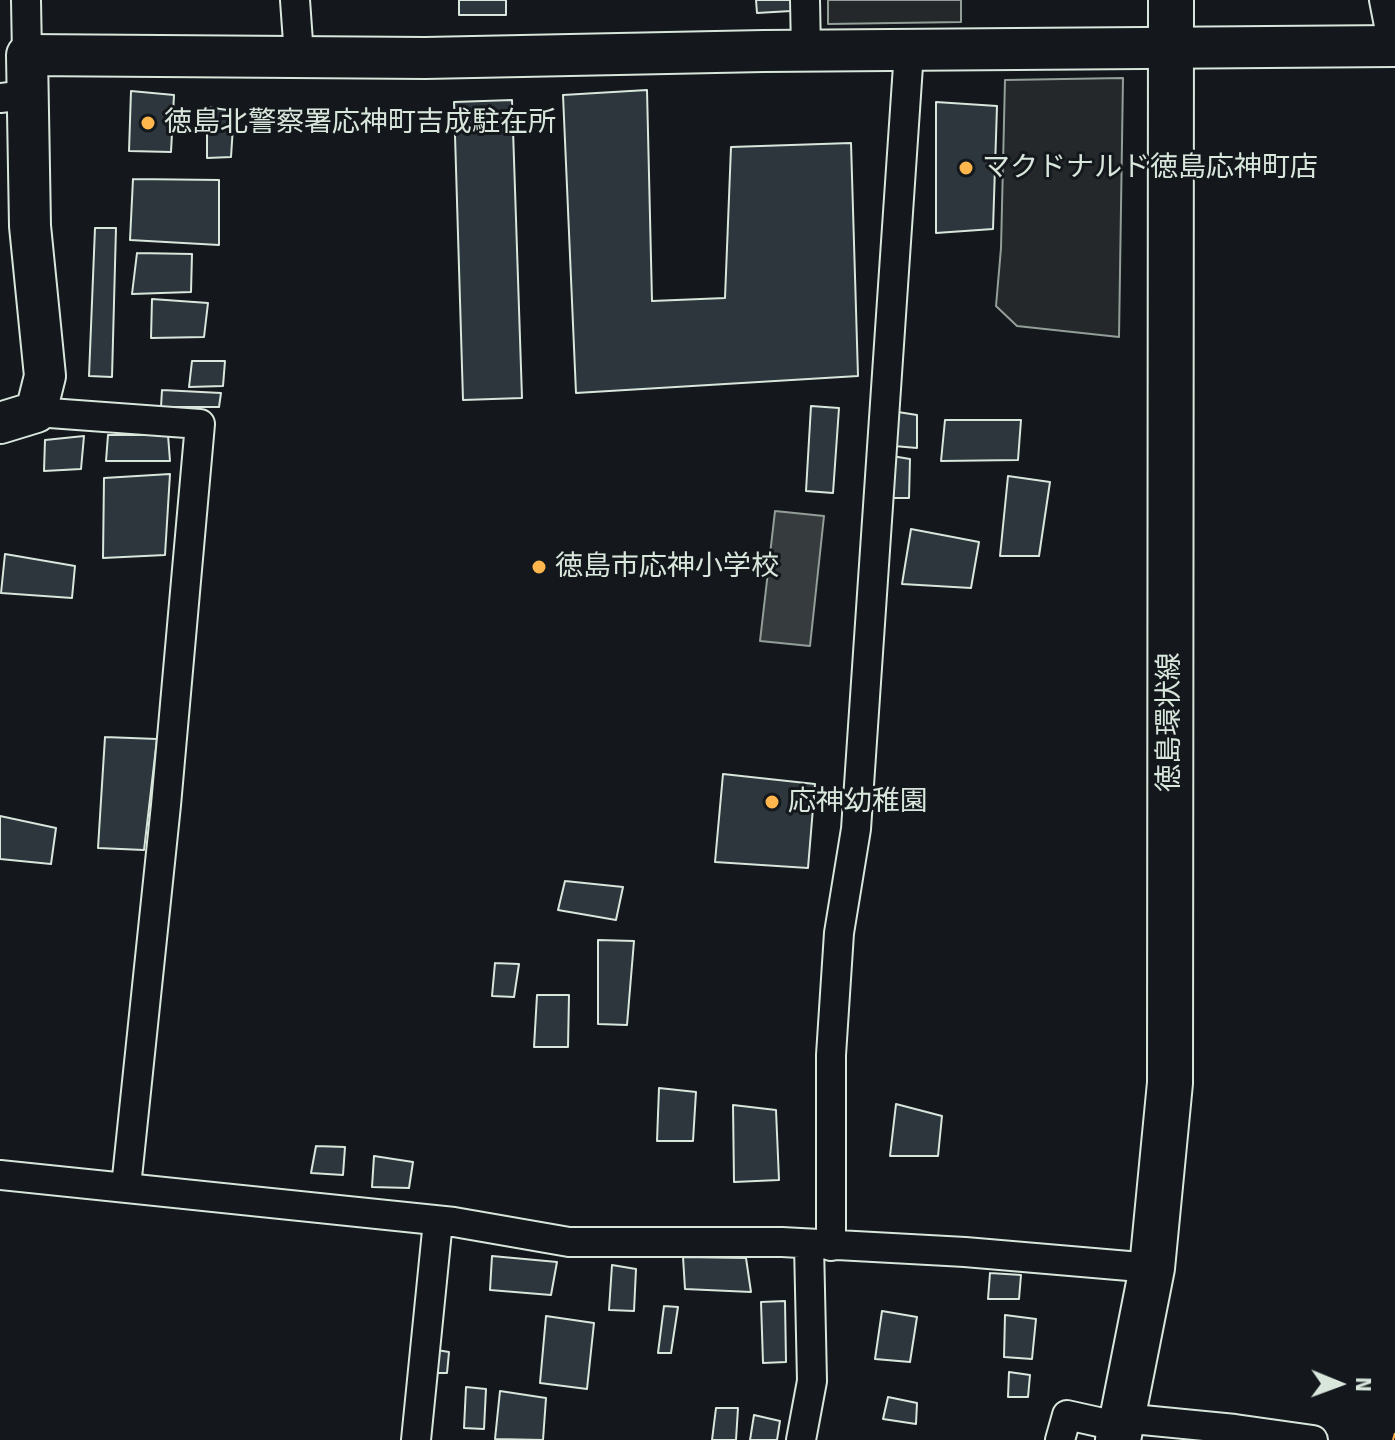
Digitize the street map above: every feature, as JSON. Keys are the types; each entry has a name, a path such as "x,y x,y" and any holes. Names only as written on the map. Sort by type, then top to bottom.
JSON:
{"main road":[{"name":"徳島環状線","path":"1120,1428 1152,1268 1170,1083 1171,0"}],"street":[{"path":"18,417 45,376 13,96 27,55 26,0"},
{"path":"295,0 299,56"},
{"path":"805,0 806,51"},
{"path":"27,55 425,58 1394,46 1384,0"},
{"path":"801,1440 812,1381 839,933 856,829 909,51"},
{"path":"18,417 200,424 166,805 126,1187"},
{"path":"0,1175 438,1221 569,1242 782,1242 965,1252 1152,1268"},
{"path":"416,1440 438,1221"},
{"path":"1060,1440 1067,1415 1120,1428 1171,1434 1313,1440"}],"shaded area":[{"path":"828,0 961,0 961,22 828,24"},
{"path":"1123,78 1119,337 1017,326 996,306 1001,248 1005,80"},
{"path":"775,511 824,516 810,646 760,641"}],"building":[{"path":"459,0 506,0 506,15 459,15"},
{"path":"756,0 791,0 791,11 757,13"},
{"path":"647,90 652,301 725,298 731,147 851,143 858,376 576,393 563,95"},
{"path":"131,91 174,95 171,152 129,151"},
{"path":"512,100 522,398 463,400 454,102"},
{"name":"マクドナルド徳島応神町店","path":"936,102 997,106 993,229 936,233"},
{"path":"207,107 234,111 231,157 207,158"},
{"path":"133,179 219,180 219,245 130,240"},
{"path":"95,228 116,228 112,377 89,376"},
{"path":"137,253 192,254 191,292 132,294"},
{"path":"152,299 208,303 204,337 151,338"},
{"path":"192,361 225,361 223,386 189,387"},
{"path":"162,390 221,393 219,407 161,407"},
{"path":"811,406 839,408 833,493 806,491"},
{"path":"898,412 917,415 917,448 894,446"},
{"path":"945,420 1021,420 1018,460 941,461"},
{"path":"108,435 168,435 170,461 106,461"},
{"path":"84,436 81,469 44,471 45,440"},
{"path":"892,456 910,459 909,498 889,498"},
{"path":"170,474 165,555 103,558 104,478"},
{"path":"1008,476 1050,482 1039,556 1000,556"},
{"path":"911,529 979,542 971,588 902,584"},
{"path":"5,554 75,566 72,598 1,593"},
{"path":"105,737 157,739 144,850 98,848"},
{"path":"723,774 815,784 808,868 715,862"},
{"path":"0,816 56,828 51,864 0,859"},
{"path":"565,881 623,887 616,920 558,910"},
{"path":"598,940 634,941 627,1025 598,1024"},
{"path":"495,963 519,964 514,997 492,996"},
{"path":"537,995 569,995 568,1047 534,1047"},
{"path":"659,1088 696,1092 693,1141 657,1141"},
{"path":"896,1104 942,1116 938,1156 890,1156"},
{"path":"733,1105 776,1110 779,1180 734,1182"},
{"path":"316,1146 345,1147 343,1175 311,1173"},
{"path":"374,1156 413,1162 409,1188 372,1187"},
{"path":"492,1256 557,1262 551,1295 490,1290"},
{"path":"683,1257 746,1258 751,1292 685,1289"},
{"path":"612,1265 636,1269 634,1311 609,1310"},
{"path":"990,1273 1021,1275 1019,1299 988,1299"},
{"path":"785,1301 786,1362 763,1363 761,1302"},
{"path":"664,1306 678,1307 671,1353 658,1353"},
{"path":"882,1311 917,1317 910,1362 875,1359"},
{"path":"1005,1315 1036,1319 1032,1359 1004,1357"},
{"path":"546,1316 594,1323 587,1389 540,1383"},
{"path":"437,1350 449,1352 447,1373 434,1373"},
{"path":"1009,1372 1030,1375 1028,1397 1008,1397"},
{"path":"466,1387 486,1389 484,1429 464,1428"},
{"path":"500,1391 546,1398 543,1440 495,1439"},
{"path":"888,1397 917,1403 916,1424 883,1419"},
{"path":"716,1408 738,1408 736,1440 712,1440"},
{"path":"754,1415 780,1421 777,1440 750,1440"}],"power":[{"path":"1393,1440 1395,1433"}],"place":[{"name":"徳島北警察署応神町吉成駐在所","path":"148,123"},
{"name":"マクドナルド徳島応神町店","path":"966,168"},
{"name":"徳島市応神小学校","path":"539,567"},
{"name":"応神幼稚園","path":"772,802"}]}
